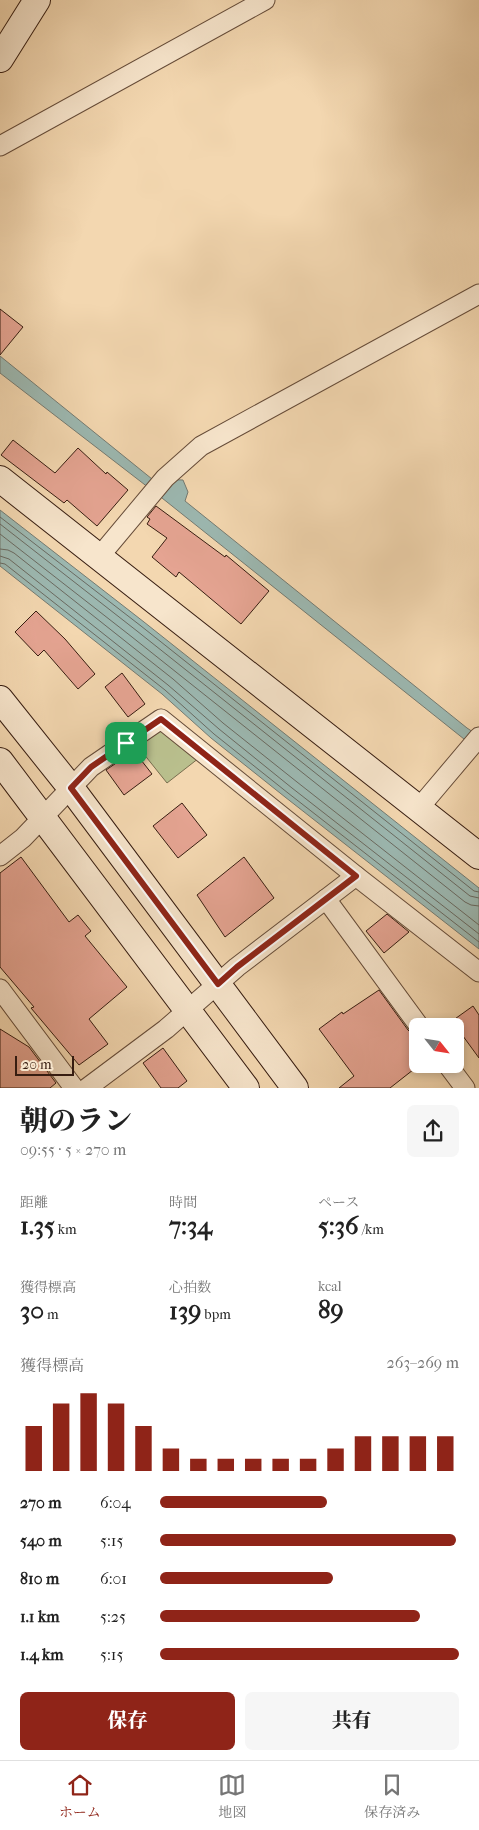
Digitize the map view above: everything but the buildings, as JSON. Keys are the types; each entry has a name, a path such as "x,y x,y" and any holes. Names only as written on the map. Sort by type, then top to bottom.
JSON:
{"street":[{"path":"0,59 36,0"},
{"path":"0,146 265,0"},
{"path":"99,557 165,478 200,446 479,294"},
{"path":"0,479 479,856"},
{"path":"0,699 71,788 295,1088"},
{"path":"0,856 24,838 91,767 161,719 479,972"},
{"path":"419,808 475,742"},
{"path":"0,761 246,1088"},
{"path":"87,1088 166,1028 237,967 356,876"},
{"path":"326,900 413,1018"},
{"path":"3,1002 74,1088"},
{"path":"454,1073 465,1088"}],"green space":[{"path":"157,728 166,728 199,758 167,783 135,743"}],"water":[{"path":"0,356 152,479 183,480 188,492 185,501 479,736 479,751 162,498 0,373"},
{"path":"0,510 479,888 479,949 211,738 162,694 0,566"}],"route":[{"path":"161,719 356,876 237,967 218,984 71,788 91,767 126,743 161,719"}]}
